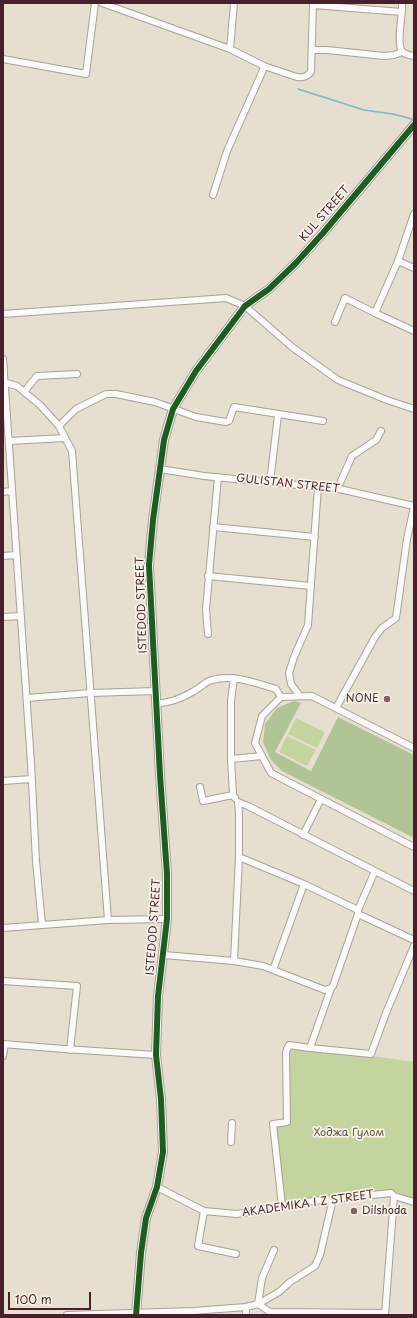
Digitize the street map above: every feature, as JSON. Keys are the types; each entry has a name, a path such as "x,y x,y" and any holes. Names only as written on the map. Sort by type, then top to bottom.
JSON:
{"street":[{"path":"3,59 86,74 95,3"},
{"path":"102,3 230,49 264,66 302,78 308,76 311,72 313,4 402,12"},
{"path":"230,49 234,3"},
{"path":"402,3 400,46 402,52 414,56"},
{"path":"312,50 327,50 384,56 402,52"},
{"path":"213,195 227,151 264,66"},
{"name":"KUL STREET","path":"173,409 196,371 245,306 268,289 305,253 413,127"},
{"path":"375,313 398,261 414,214"},
{"path":"398,261 414,268"},
{"path":"3,314 226,298 245,306 292,347 338,380 387,400 414,408"},
{"path":"335,322 345,298 414,331"},
{"path":"3,359 7,438 27,698 36,861 42,925"},
{"path":"24,392 37,376 77,374"},
{"path":"4,382 17,386 40,405 59,426 72,451 108,920"},
{"path":"59,426 76,410 106,394 116,394 155,402 196,417 211,418 226,422 229,421 234,407 324,421"},
{"name":"ISTEDOD STREET","path":"136,1314 141,1253 146,1218 157,1187 163,1152 163,1135 156,1055 158,996 167,919 167,874 160,775 149,565 153,520 164,440 173,409"},
{"path":"270,482 278,415"},
{"path":"335,488 340,483 352,456 376,440 381,432"},
{"path":"7,438 64,438"},
{"name":"GULISTAN STREET","path":"160,469 318,488 335,488 414,506"},
{"path":"208,634 206,609 208,576 218,477"},
{"path":"300,696 291,684 289,673 294,657 308,625 318,488"},
{"path":"3,492 12,491"},
{"path":"336,708 375,637 382,628 396,618 407,539 414,506"},
{"path":"213,528 315,537"},
{"path":"407,539 414,540"},
{"path":"3,556 16,555"},
{"path":"208,576 311,586"},
{"path":"3,617 21,616"},
{"path":"156,704 175,701 196,691 211,680 234,678 276,689 281,697"},
{"path":"234,678 231,700 231,759 233,795 238,802 239,813 239,857 234,961"},
{"path":"27,698 90,693 156,691"},
{"path":"414,748 312,696 281,697 262,716 255,743 271,773 414,847"},
{"path":"231,759 262,756"},
{"path":"3,781 32,780"},
{"path":"200,787 203,800 233,795"},
{"path":"303,835 321,799"},
{"path":"238,802 414,891"},
{"path":"239,857 304,884 414,940"},
{"path":"310,1048 358,912 375,871"},
{"path":"274,970 304,884"},
{"path":"3,928 108,920 167,919"},
{"path":"282,1206 272,1124 287,1122 287,1049 289,1046 371,1054 386,1012 414,946"},
{"path":"164,955 234,961 263,966 325,990 331,988"},
{"path":"3,981 77,986 70,1050"},
{"path":"3,1056 4,1044 70,1050 156,1055"},
{"path":"231,1142 232,1123"},
{"name":"AKADEMIKA I Z STREET","path":"157,1187 204,1211 237,1214 333,1199 392,1193 394,1196 414,1202"},
{"path":"258,1304 270,1312 385,1314 394,1196"},
{"path":"67,1315 193,1311 246,1307 258,1304 280,1292 290,1282 315,1266 320,1255 333,1199"},
{"path":"326,1200 331,1208"},
{"path":"204,1211 198,1246 236,1254"},
{"path":"258,1304 262,1278 274,1250"},
{"path":"246,1307 246,1315"}],"green space":[{"path":"294,701 301,703 275,752 311,771 338,717 414,755 414,838 282,771 271,760 263,742 265,724 277,708"},
{"path":"296,718 325,732 317,748 288,734"},
{"path":"287,736 316,750 307,766 279,752"},
{"name":"Ходжа Гулом","path":"293,1048 338,1051 414,1062 414,1201 391,1193 282,1206 273,1124 287,1121 290,1051"}],"waterway":[{"path":"298,89 364,110 393,114 412,119 414,121"}],"cycle path":[{"path":"136,1315 141,1253 146,1218 157,1187 163,1152 161,1099 156,1055 158,996 167,919 167,874 160,775 149,565 153,520 164,440 173,409 196,371 245,306 269,289 296,263 414,125"}],"place":[{"name":"NONE","path":"387,699"},
{"name":"Dilshoda","path":"354,1211"}]}
